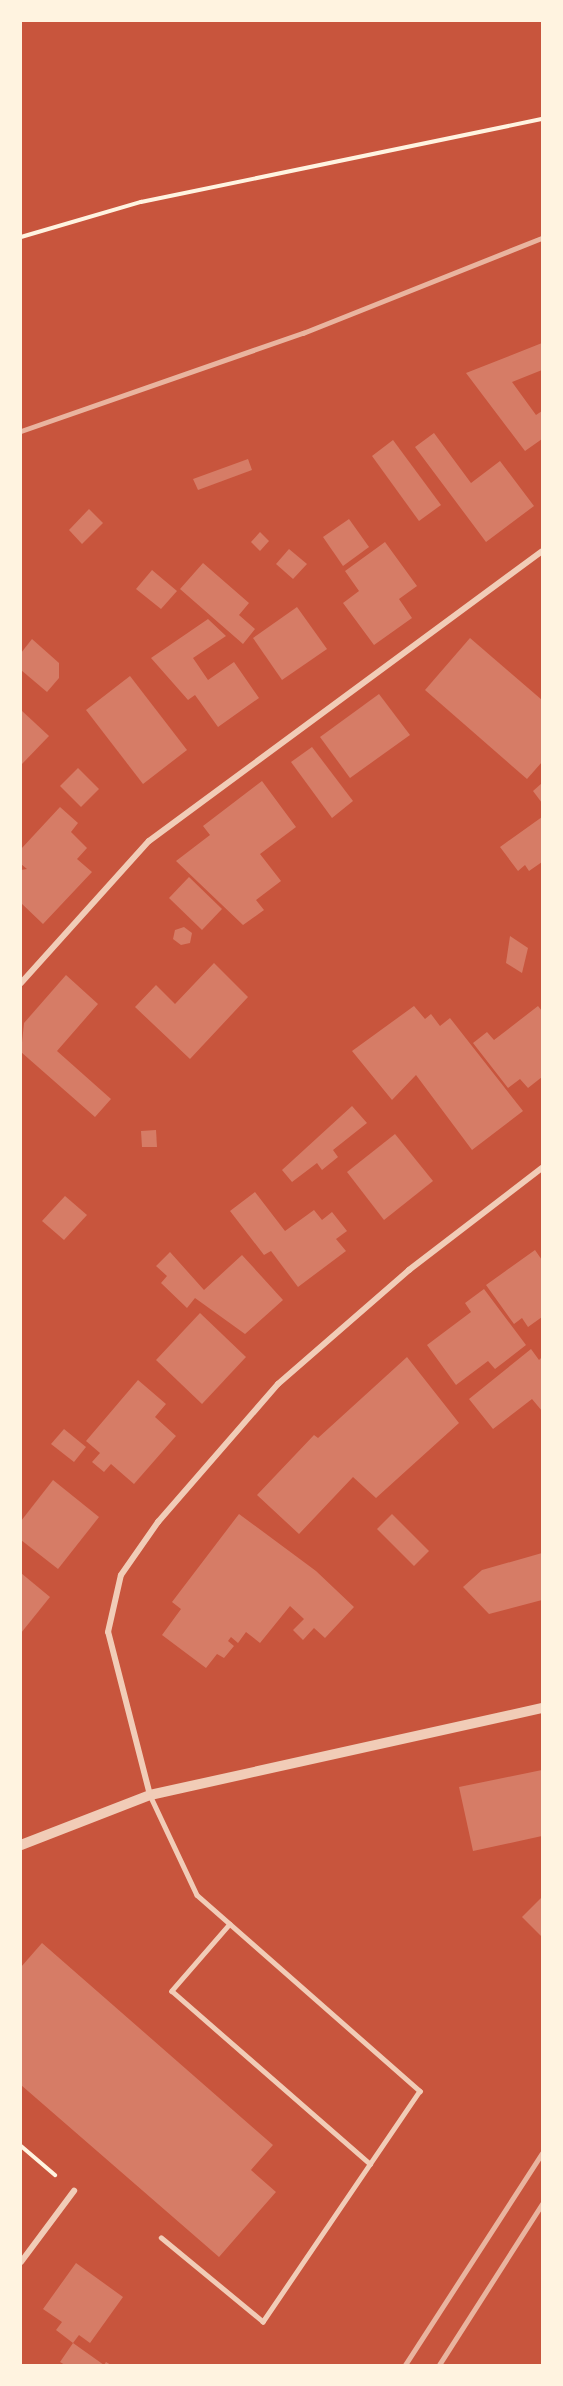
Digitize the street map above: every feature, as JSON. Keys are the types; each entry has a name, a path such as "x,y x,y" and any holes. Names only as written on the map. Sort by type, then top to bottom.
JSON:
{"street":[{"path":"21,983 149,841 542,551"},
{"path":"150,1796 108,1632 121,1575 158,1522 278,1384 409,1270 542,1168"},
{"path":"21,1845 150,1796 542,1708"},
{"path":"21,2262 74,2191"}],"lane":[{"path":"150,1796 197,1895 420,2091 263,2322 161,2238"},
{"path":"230,1924 172,1991 370,2164"}],"path":[{"path":"21,237 141,202 542,119"},
{"path":"21,2146 74,2191"}],"building":[{"path":"542,343 542,370 512,382 536,415 542,411 542,439 525,451 466,373"},
{"path":"434,433 471,483 500,461 534,506 486,542 415,447"},
{"path":"393,440 441,505 419,521 372,456"},
{"path":"248,459 252,470 198,490 193,479"},
{"path":"89,509 103,523 82,544 69,530"},
{"path":"349,519 369,547 343,566 323,537"},
{"path":"260,532 269,541 260,551 251,542"},
{"path":"385,542 417,586 399,599 412,618 374,645 343,603 359,591 345,571"},
{"path":"289,549 307,564 293,579 276,564"},
{"path":"203,563 249,603 239,615 255,629 243,644 180,589"},
{"path":"152,570 177,591 161,609 136,589"},
{"path":"297,607 327,649 282,680 253,638"},
{"path":"208,619 226,636 193,658 208,680 234,662 259,698 218,727 195,695 188,700 151,658"},
{"path":"470,638 542,700 542,762 527,779 425,690"},
{"path":"32,639 59,663 59,678 47,692 21,670 21,653"},
{"path":"130,676 187,750 143,784 86,710"},
{"path":"379,694 410,735 350,778 320,737"},
{"path":"21,710 49,736 21,765"},
{"path":"312,747 353,801 332,818 291,762"},
{"path":"78,768 99,789 81,807 60,786"},
{"path":"262,781 296,827 260,854 281,881 256,900 264,910 243,925 176,861 210,835 203,826"},
{"path":"542,783 542,803 533,791"},
{"path":"60,807 78,823 71,832 87,848 77,859 92,872 43,924 21,903 21,870 27,869 21,864 21,849"},
{"path":"542,817 542,862 529,871 525,865 518,871 500,847"},
{"path":"189,877 222,909 202,930 169,898"},
{"path":"184,927 192,933 190,943 181,945 173,939 175,930"},
{"path":"510,936 528,948 522,973 506,963"},
{"path":"214,963 248,997 190,1059 135,1007 156,985 175,1004"},
{"path":"66,975 98,1004 57,1051 111,1099 95,1117 21,1052 24,1023"},
{"path":"414,1006 425,1019 431,1014 440,1026 450,1018 523,1111 472,1150 416,1075 392,1100 352,1051"},
{"path":"538,1006 542,1011 542,1077 528,1088 520,1079 508,1088 473,1043 487,1032 494,1040"},
{"path":"352,1106 367,1123 333,1150 338,1157 322,1170 317,1163 292,1182 282,1170"},
{"path":"156,1130 157,1147 142,1147 141,1131"},
{"path":"395,1134 433,1181 384,1220 347,1172"},
{"path":"255,1192 285,1231 314,1210 322,1220 332,1212 347,1231 336,1239 346,1251 298,1287 271,1251 264,1255 230,1211"},
{"path":"65,1196 87,1215 64,1240 42,1221"},
{"path":"535,1250 542,1260 542,1317 528,1327 522,1318 514,1324 486,1285"},
{"path":"170,1252 204,1290 242,1255 283,1300 245,1334 195,1298 187,1308 161,1283 167,1276 156,1266"},
{"path":"484,1289 526,1345 495,1369 488,1361 456,1385 427,1345 471,1312 465,1303"},
{"path":"200,1313 246,1357 202,1404 156,1360"},
{"path":"531,1349 539,1360 542,1357 542,1411 532,1399 493,1429 469,1399"},
{"path":"407,1357 459,1423 376,1498 353,1477 299,1534 257,1495 314,1435 318,1438"},
{"path":"138,1380 166,1404 155,1417 176,1436 134,1484 111,1464 104,1472 92,1462 100,1453 86,1441"},
{"path":"64,1429 86,1447 74,1462 51,1444"},
{"path":"53,1480 99,1517 58,1569 21,1540 21,1521"},
{"path":"239,1514 316,1571 354,1607 325,1638 314,1628 303,1640 293,1630 304,1619 290,1606 260,1643 246,1632 238,1643 231,1637 228,1641 234,1646 224,1658 217,1654 206,1668 162,1635 181,1609 172,1602"},
{"path":"392,1514 429,1551 414,1566 377,1529"},
{"path":"542,1553 542,1600 489,1614 463,1587 482,1570"},
{"path":"21,1573 50,1597 21,1633"},
{"path":"542,1770 542,1836 473,1851 459,1787"},
{"path":"542,1897 542,1937 522,1917"},
{"path":"42,1943 273,2145 251,2170 276,2192 219,2257 21,2085 21,1967"},
{"path":"76,2263 123,2297 90,2343 79,2335 73,2343 56,2330 62,2322 43,2309"},
{"path":"73,2343 104,2365 65,2365 60,2362"}],"railway":[{"path":"21,431 303,333 542,238"},
{"path":"405,2365 542,2153"},
{"path":"439,2365 542,2204"}]}
